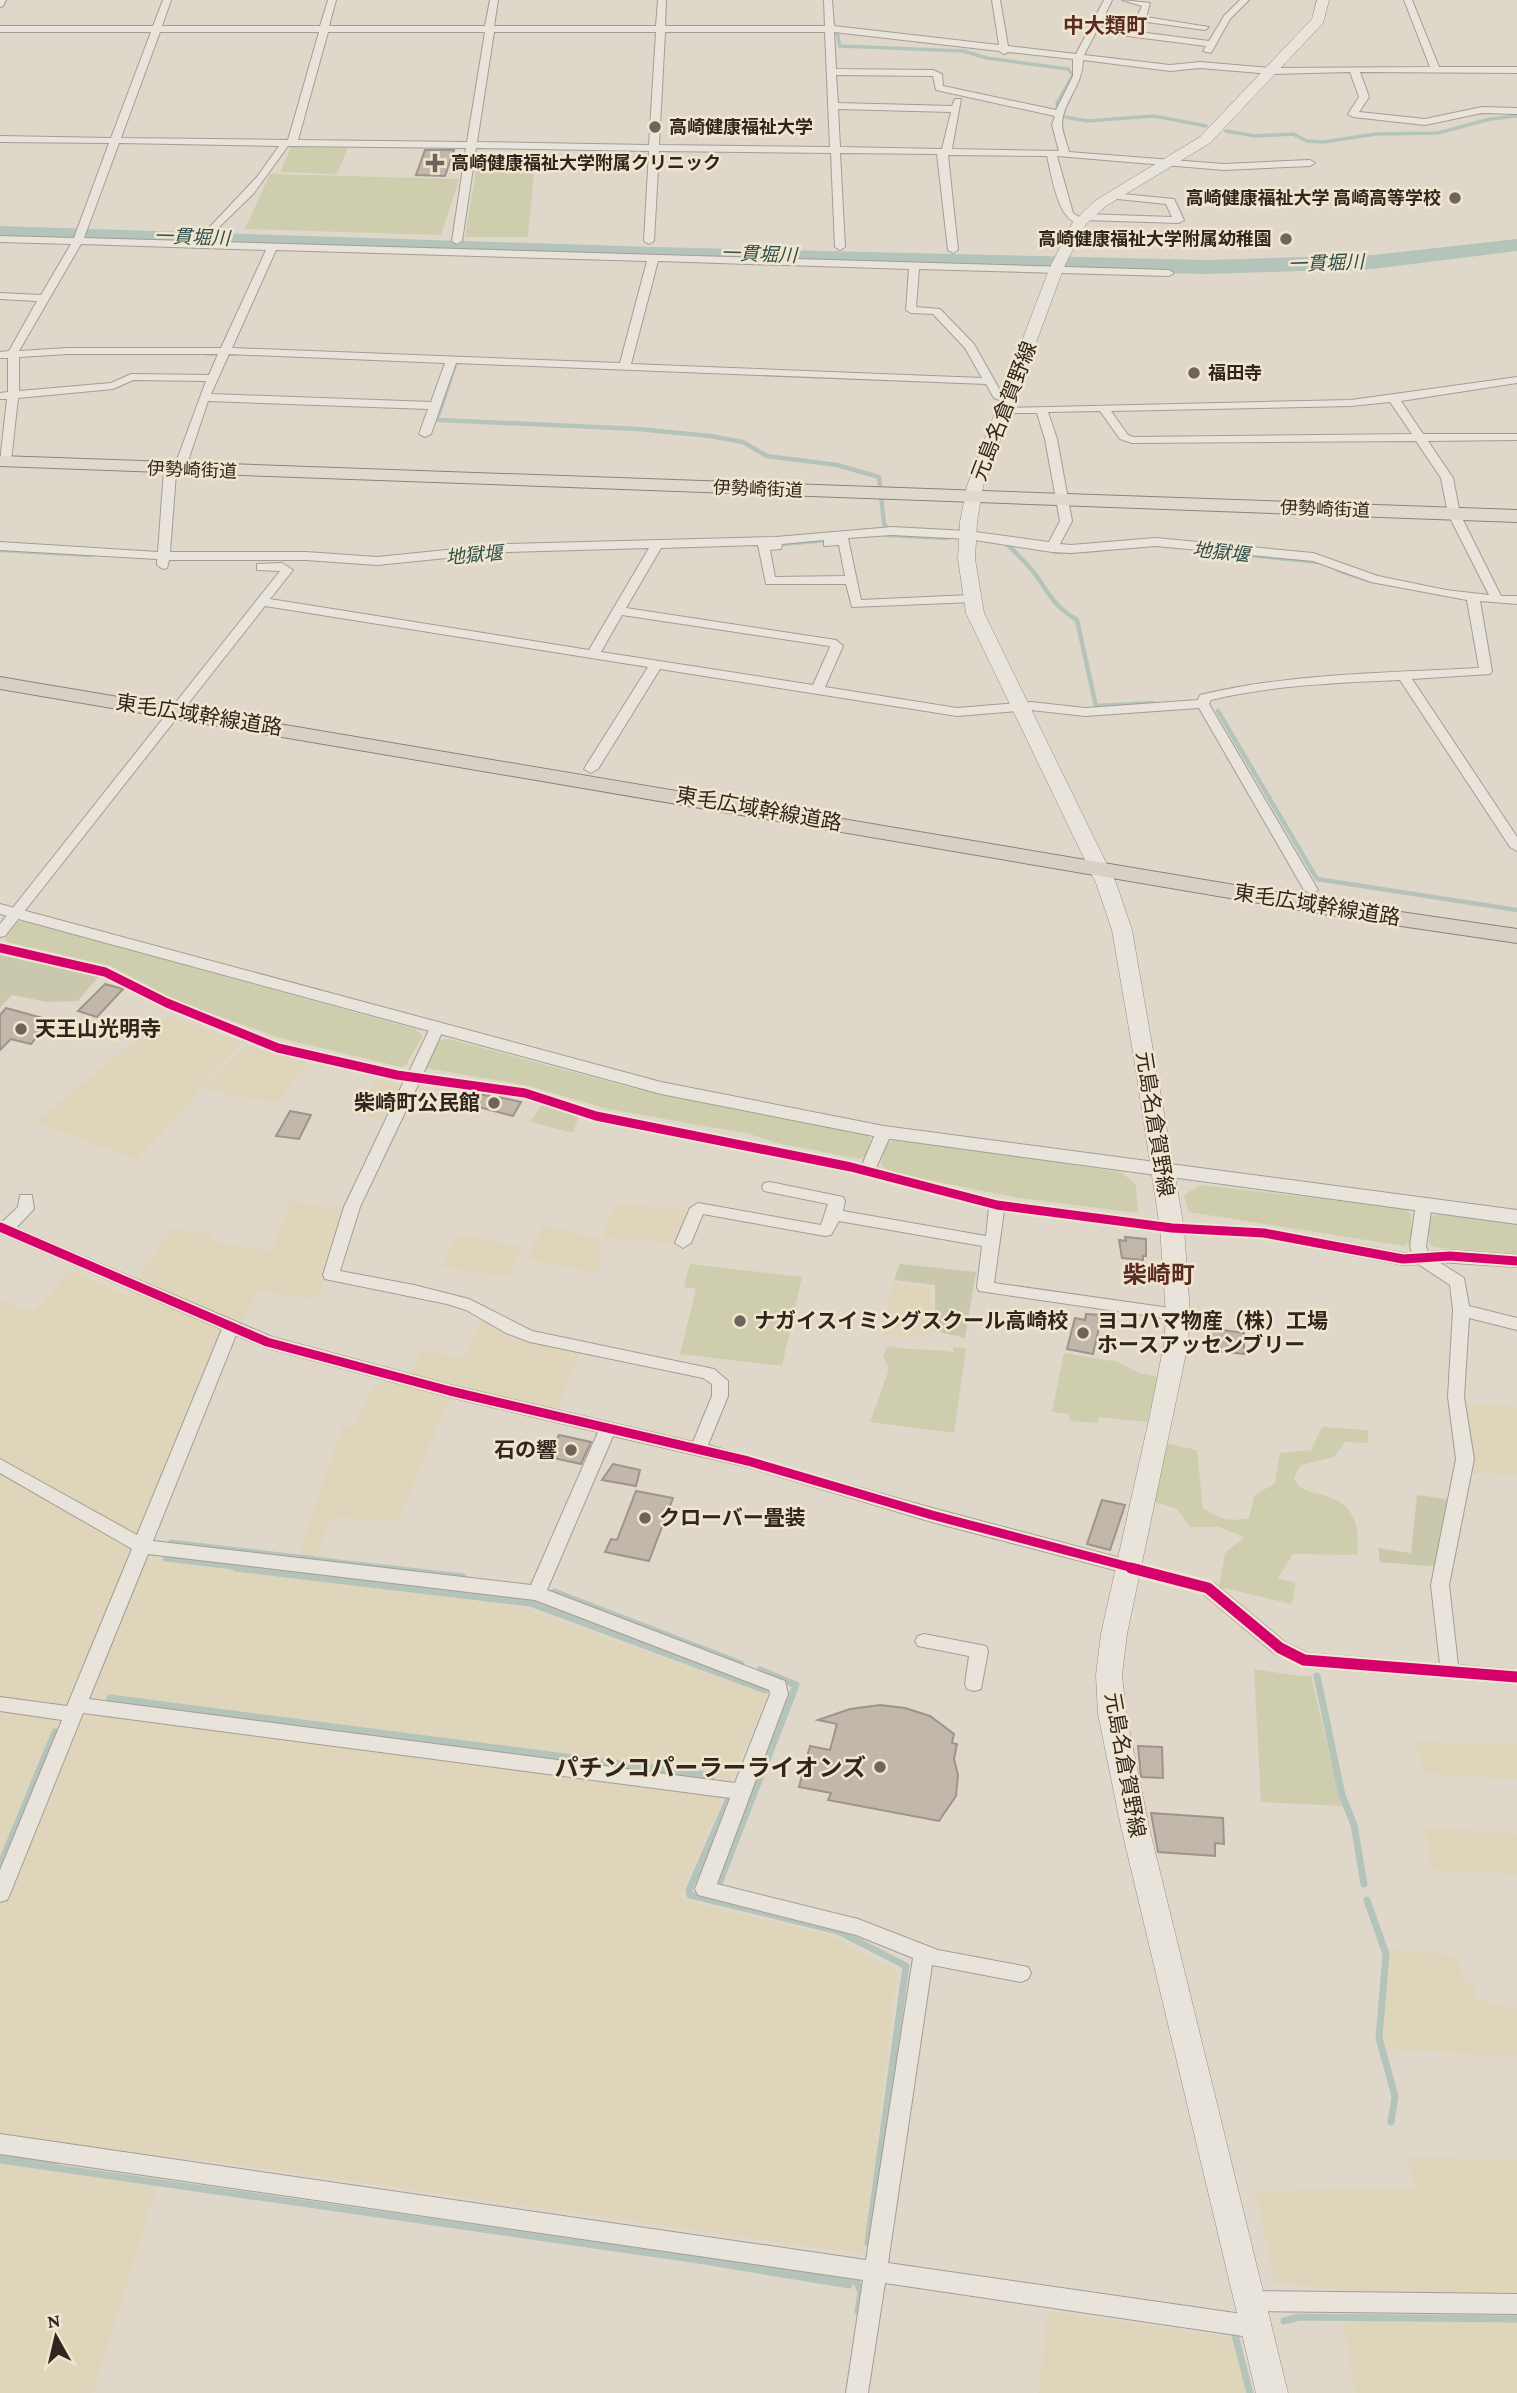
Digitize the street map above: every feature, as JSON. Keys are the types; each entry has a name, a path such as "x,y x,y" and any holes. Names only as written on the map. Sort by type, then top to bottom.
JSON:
{"highway":[{"name":"東毛広域幹線道路","path":"0,671 181,705 1095,859 1517,923"},
{"name":"東毛広域幹線道路","path":"0,683 181,705 591,769 1095,859 1353,912 1517,936"}],"main road":[{"name":"元島名倉賀野線","path":"1272,2393 1135,1827 1114,1725 1109,1675 1127,1568 1176,1344 1178,1314 1163,1171 1122,930 1095,859 971,598 966,569 973,496 1059,264 1082,219 1112,196 1172,163 1205,140 1318,20 1323,0"},
{"name":"伊勢崎街道","path":"2,461 175,470 1517,516"}],"street":[{"path":"2,461 13,395 14,348 78,238 112,141 167,0"},
{"path":"209,233 272,168 289,143 332,0"},
{"path":"457,241 494,0"},
{"path":"649,241 662,0"},
{"path":"828,0 840,247"},
{"path":"996,0 1004,51"},
{"path":"1065,154 1057,125 1064,100 1079,76 1078,58 1108,0"},
{"path":"1126,0 1147,5 1141,16 1143,19 1205,27"},
{"path":"1200,65 1221,30 1225,16 1245,0"},
{"path":"1408,0 1436,70"},
{"path":"0,29 831,29 1170,68 1200,65 1273,70 1517,70"},
{"path":"1091,29 1213,44"},
{"path":"1354,69 1364,97 1353,114 1425,122 1482,110 1517,111"},
{"path":"831,72 933,73 937,74 936,87 960,95 986,97 1062,114"},
{"path":"953,250 944,153 960,95"},
{"path":"833,106 955,109"},
{"path":"0,139 1051,153 1224,167 1310,163"},
{"path":"1051,153 1068,214 1082,219 1179,220 1170,201 1112,196"},
{"path":"0,239 78,238 271,249 914,267 1059,264 1169,273"},
{"path":"164,561 175,470 204,397 271,249"},
{"path":"625,365 653,259"},
{"path":"914,267 911,310 936,311 970,346 987,381 1006,405 1042,411 1175,405 1395,401 1458,386 1517,380"},
{"path":"0,296 45,298"},
{"path":"0,355 225,351 987,381"},
{"path":"425,434 452,359"},
{"path":"0,396 113,386 131,377 213,378"},
{"path":"204,397 435,406"},
{"path":"1395,401 1447,478 1454,514 1497,599"},
{"path":"1105,410 1124,437 1132,440 1517,437"},
{"path":"1042,411 1051,439 1065,527 1052,548"},
{"path":"850,580 770,581 763,547 892,531 968,535 1071,550 1156,542 1328,559 1374,579 1473,597 1517,600"},
{"path":"0,546 164,561 306,556 377,561 506,548 845,541 856,604 862,606 971,598"},
{"path":"593,654 657,544"},
{"path":"0,556 164,561 282,567 287,570 181,705 7,911 0,933"},
{"path":"1311,890 1203,704 1205,698 1250,687 1486,671 1473,597"},
{"path":"264,602 818,689 944,712 1021,706 1085,712 1203,704"},
{"path":"620,611 832,643 837,646 818,689"},
{"path":"591,769 656,664"},
{"path":"1403,675 1517,847"},
{"path":"7,911 661,1088 884,1132 1517,1217"},
{"path":"0,948 106,972 166,1003 278,1048 397,1074 525,1093 596,1116 851,1167 997,1205 1171,1228 1264,1233 1387,1257 1450,1256 1517,1261"},
{"path":"437,1028 412,1075 352,1207 331,1275 464,1303 488,1314 508,1330 530,1336 708,1373 720,1381 720,1396 698,1450"},
{"path":"866,1172 884,1132"},
{"path":"683,1243 698,1208 825,1231 834,1215 837,1201 770,1186"},
{"path":"26,1199 26,1209 3,1228 280,1346 450,1391 698,1450 1208,1588 1280,1648 1304,1660 1517,1677"},
{"path":"1424,1204 1418,1246 1422,1258 1458,1282 1461,1310 1457,1397 1465,1459 1440,1585 1450,1672"},
{"path":"997,1205 985,1287 1178,1314"},
{"path":"834,1215 990,1242"},
{"path":"1461,1310 1517,1324"},
{"path":"0,1894 231,1327"},
{"path":"537,1592 608,1429"},
{"path":"0,1465 141,1546 537,1592 778,1686 779,1694 705,1889 858,1927 924,1954 1021,1973"},
{"path":"924,1641 979,1651 974,1684"},
{"path":"0,1704 75,1709 741,1792"},
{"path":"858,2393 924,1954"},
{"path":"0,2144 1256,2327"},
{"path":"1250,2301 1517,2304"}],"shaded area":[{"path":"167,1015 242,1042 137,1160 35,1122"},
{"path":"246,1045 308,1062 278,1103 203,1090"},
{"path":"376,1079 397,1084 399,1087 383,1120 353,1114"},
{"path":"291,1201 345,1210 321,1291 309,1299 258,1291 243,1321 218,1338 140,1527 160,1560 518,1606 768,1695 679,1899 831,1936 897,1971 864,2254 167,2155 93,2393 0,2393 0,1301 34,1311 71,1270 127,1296 172,1228 213,1235 211,1241 272,1251"},
{"path":"615,1203 689,1211 676,1243 603,1237"},
{"path":"543,1225 601,1239 600,1273 527,1260"},
{"path":"456,1234 521,1247 509,1277 441,1267"},
{"path":"894,1283 931,1288 932,1335 902,1338 884,1334 889,1295"},
{"path":"483,1315 501,1331 515,1337 580,1353 557,1409 459,1387 447,1404 399,1519 393,1522 332,1517 313,1561 297,1560 342,1427 355,1421 374,1385 411,1372 421,1351 464,1358"},
{"path":"1465,1402 1517,1407 1517,1474 1470,1473"},
{"path":"1416,1742 1517,1744 1517,1780 1424,1773"},
{"path":"1425,1827 1517,1834 1517,1874 1431,1870"},
{"path":"1389,1949 1459,1956 1463,1982 1474,1984 1476,1998 1506,2008 1517,2008 1517,2057 1387,2049 1383,2039"},
{"path":"1408,2158 1517,2159 1517,2393 1355,2393 1338,2288 1275,2284 1256,2191 1414,2189"},
{"path":"1048,2311 1234,2338 1247,2393 1038,2393"}],"green space":[{"path":"291,147 348,148 337,174 280,172"},
{"path":"477,164 535,164 528,237 465,237"},
{"path":"270,174 459,179 441,235 245,229"},
{"path":"25,921 415,1029 423,1036 406,1065 401,1067 280,1038 181,1003 111,966 7,942 5,939 15,922"},
{"path":"0,954 98,977 78,1001 47,1002 12,995 0,1008"},
{"path":"449,1039 640,1090 865,1133 871,1138 866,1156 860,1159 777,1143 750,1134 608,1109 525,1085 425,1068 439,1040"},
{"path":"542,1105 579,1115 573,1133 530,1122"},
{"path":"900,1139 1121,1172 1136,1185 1138,1213 1019,1198 888,1172 881,1164 886,1143"},
{"path":"1200,1185 1404,1208 1411,1214 1412,1241 1404,1246 1189,1212 1184,1195"},
{"path":"1440,1213 1517,1223 1517,1254 1434,1247 1429,1243 1429,1218"},
{"name":"ナガイスイミングスクール高崎校","path":"690,1264 802,1277 782,1366 680,1354 696,1289 684,1287"},
{"path":"900,1264 976,1272 965,1338 935,1331 935,1285 894,1280"},
{"path":"888,1346 953,1352 953,1347 966,1348 954,1433 870,1422 889,1369 883,1355"},
{"path":"1064,1353 1118,1362 1139,1373 1159,1377 1147,1422 1099,1417 1098,1423 1070,1421 1069,1414 1052,1412"},
{"path":"1322,1427 1368,1430 1368,1443 1345,1442 1334,1457 1301,1465 1294,1478 1304,1489 1337,1500 1350,1512 1358,1536 1357,1555 1293,1554 1278,1578 1296,1583 1292,1604 1219,1587 1225,1553 1244,1537 1219,1527 1190,1527 1177,1509 1145,1499 1161,1442 1197,1450 1203,1508 1225,1519 1249,1518 1254,1496 1275,1483 1280,1453 1311,1450"},
{"path":"1417,1495 1447,1499 1439,1567 1380,1562 1378,1548 1411,1553"},
{"path":"1254,1669 1311,1676 1342,1806 1261,1802"}],"building":[{"name":"高崎健康福祉大学附属クリニック","path":"425,150 454,150 445,176 416,175"},
{"path":"105,984 123,989 97,1017 78,1011"},
{"name":"天王山光明寺","path":"6,1008 50,1020 31,1044 11,1039 0,1050 0,1015"},
{"name":"柴崎町公民館","path":"474,1094 521,1102 513,1116 467,1104"},
{"path":"290,1111 311,1115 299,1139 276,1136"},
{"path":"1125,1237 1146,1239 1146,1256 1143,1256 1143,1260 1122,1258 1119,1240 1126,1241"},
{"name":"ヨコハマ物産（株）工場 ホースアッセンブリー","path":"1086,1314 1102,1315 1093,1354 1067,1349 1075,1318 1085,1320"},
{"path":"1209,1328 1244,1333 1244,1354 1208,1350"},
{"name":"石の響","path":"559,1435 591,1442 581,1464 549,1457"},
{"path":"613,1464 640,1470 636,1486 602,1480"},
{"name":"クローバー畳装","path":"636,1491 673,1498 649,1561 605,1552 611,1539 617,1540"},
{"path":"1102,1500 1125,1505 1110,1550 1087,1544"},
{"name":"パチンコパーラーライオンズ","path":"880,1705 905,1708 930,1716 954,1734 952,1743 957,1744 954,1759 958,1775 956,1796 939,1821 828,1800 831,1793 799,1787 810,1746 830,1750 837,1724 818,1720 850,1709"},
{"path":"1138,1746 1162,1747 1163,1778 1141,1777"},
{"path":"1151,1813 1223,1818 1224,1844 1215,1843 1215,1856 1158,1852"}],"waterway":[{"path":"837,33 840,46 963,51 987,58 1068,69 1073,75 1057,103 1058,111"},
{"path":"1065,117 1087,121 1154,116 1206,126"},
{"path":"1226,131 1255,136 1293,134 1307,141 1324,142 1376,134 1438,133 1490,119 1517,116"},
{"name":"一貫堀川","path":"0,232 654,254 1206,267 1373,262 1517,245"},
{"path":"206,354 238,354"},
{"path":"442,406 456,363 451,362"},
{"path":"442,404 437,419 440,420 638,429 710,436 743,442 767,456 837,465 879,477 884,523 889,535"},
{"name":"地獄堰","path":"887,535 947,538"},
{"name":"地獄堰","path":"782,544 828,540"},
{"path":"1008,545 1032,570 1057,605 1077,620 1096,706 1153,703"},
{"name":"地獄堰","path":"0,550 91,555"},
{"name":"地獄堰","path":"1054,552 1100,550"},
{"name":"地獄堰","path":"1197,550 1320,562"},
{"name":"地獄堰","path":"1338,570 1372,581"},
{"path":"1218,711 1317,879 1517,910"},
{"path":"171,1542 399,1569"},
{"path":"165,1559 250,1569"},
{"path":"236,1568 530,1603 765,1690"},
{"path":"384,1568 463,1577"},
{"path":"554,1592 741,1664"},
{"path":"720,1881 796,1685 760,1670"},
{"path":"1317,1676 1342,1795 1354,1825 1364,1884"},
{"path":"110,1698 712,1776"},
{"path":"0,1866 55,1732"},
{"path":"728,1801 689,1890 690,1895 838,1931 906,1966 868,2243"},
{"path":"1367,1900 1386,1954 1379,2038 1395,2096 1391,2122"},
{"path":"0,2154 56,2162"},
{"path":"0,2160 692,2259 849,2285"},
{"path":"713,2258 856,2281 861,2292 858,2311"},
{"path":"1284,2321 1299,2317 1517,2319"},
{"path":"1234,2331 1250,2393"}],"cycle path":[{"path":"0,948 105,972 167,1003 278,1048 397,1075 525,1093 596,1116 851,1167 997,1205 1172,1228 1264,1233 1403,1259 1450,1256 1517,1261"},
{"path":"0,1227 267,1342 450,1391 748,1461 932,1515 1208,1588 1280,1648 1304,1660 1517,1677"}],"place":[{"name":"高崎健康福祉大学","path":"655,127"},
{"name":"高崎健康福祉大学附属クリニック","path":"435,163"},
{"name":"高崎健康福祉大学 高崎高等学校","path":"1455,198"},
{"name":"高崎健康福祉大学附属幼稚園","path":"1286,239"},
{"name":"福田寺","path":"1194,373"},
{"name":"天王山光明寺","path":"21,1029"},
{"name":"柴崎町公民館","path":"494,1103"},
{"name":"ナガイスイミングスクール高崎校","path":"740,1321"},
{"name":"ヨコハマ物産（株）工場 ホースアッセンブリー","path":"1083,1333"},
{"name":"石の響","path":"571,1450"},
{"name":"クローバー畳装","path":"645,1518"},
{"name":"パチンコパーラーライオンズ","path":"880,1767"}],"district":[{"name":"中大類町","path":"1105,26"},
{"name":"柴崎町","path":"1159,1274"}]}
